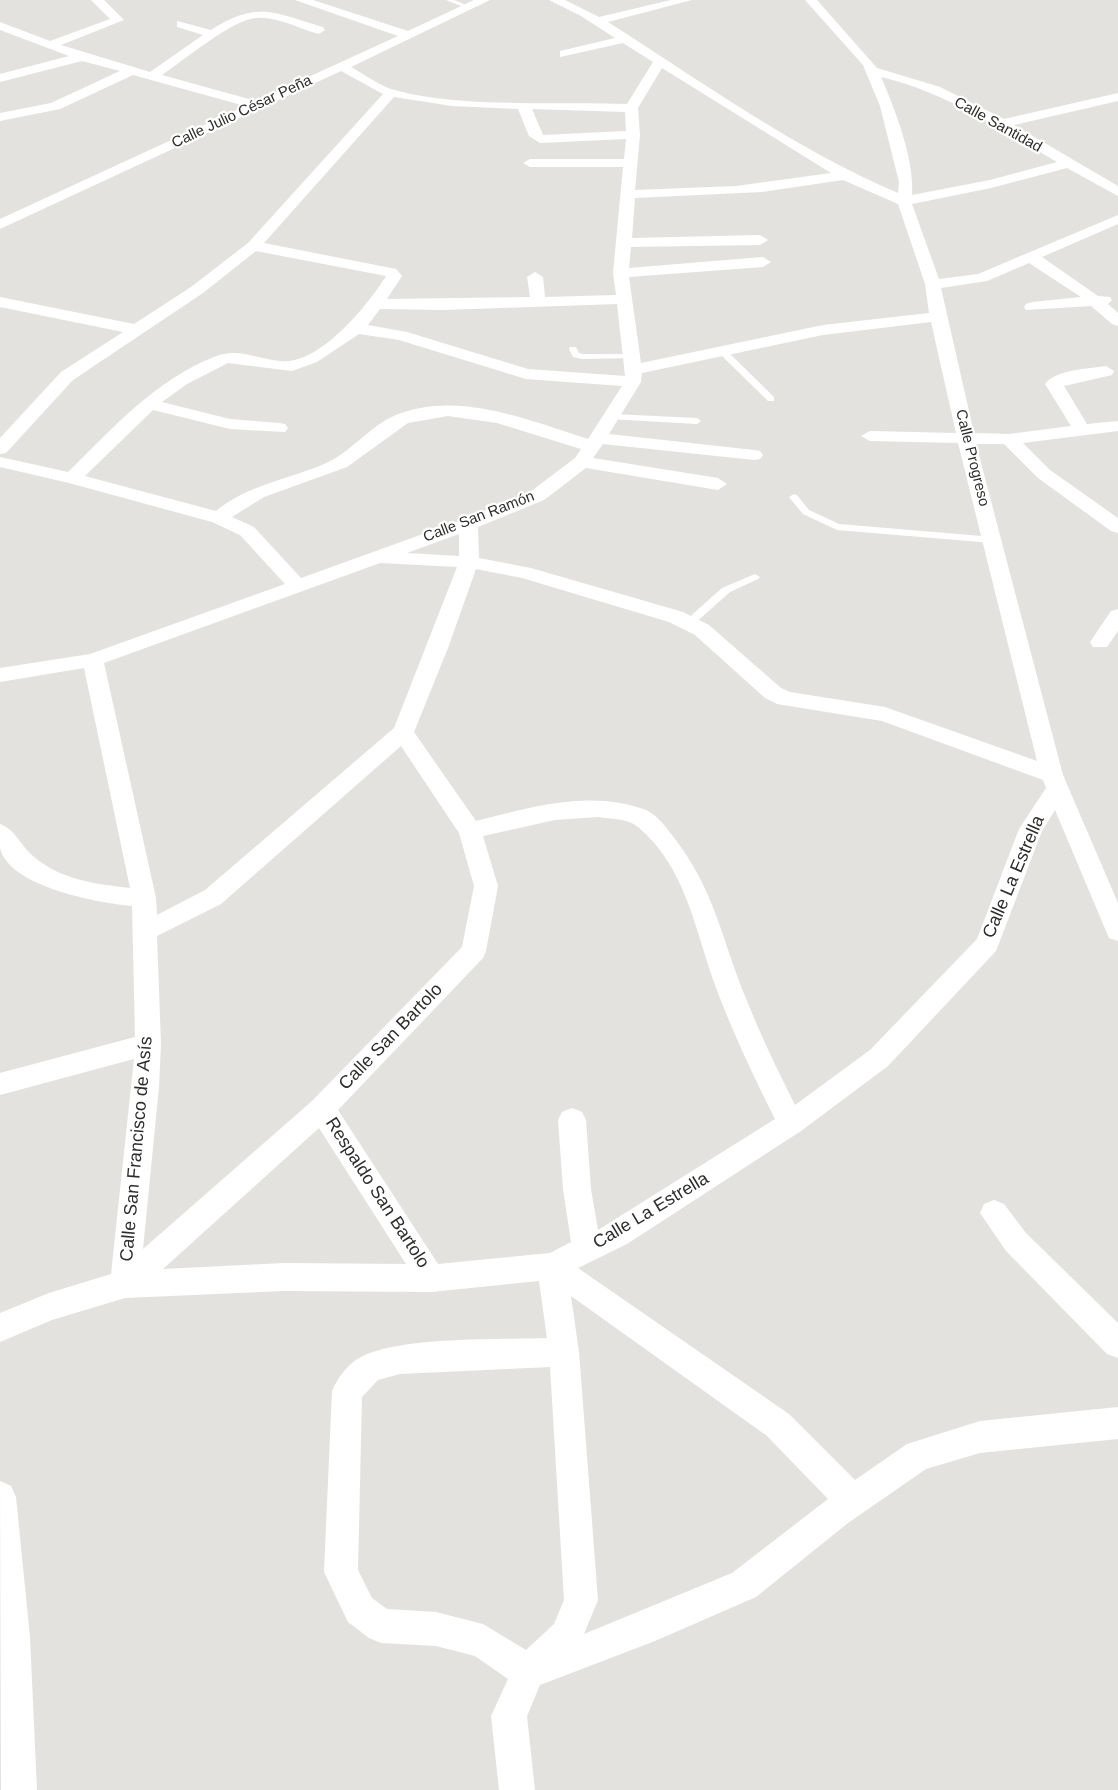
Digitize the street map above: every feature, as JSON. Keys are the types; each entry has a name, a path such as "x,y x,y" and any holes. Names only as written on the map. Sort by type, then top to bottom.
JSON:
{"street":[{"path":"49,45 118,20 97,0"},
{"path":"301,0 408,35"},
{"name":"Calle Julio César Peña","path":"0,225 483,0"},
{"path":"555,0 597,21 659,63 844,175 904,201 991,184 1067,164"},
{"path":"597,21 687,0"},
{"name":"Calle Progreso","path":"811,0 869,64 886,106 906,182 904,201 933,284 938,317 966,438 1054,782 1118,931"},
{"path":"152,76 214,34 251,15 257,14 319,30"},
{"path":"181,24 214,34"},
{"path":"0,26 82,57 256,105"},
{"path":"564,54 624,39"},
{"path":"0,78 82,57"},
{"path":"633,369 621,273 633,135 631,108 659,63"},
{"path":"340,66 391,93 524,107 571,104 631,108"},
{"path":"0,117 55,106 131,71"},
{"name":"Calle Santidad","path":"872,71 901,75 925,85 1000,124 1118,192"},
{"path":"0,449 67,376 197,290 253,246 391,93"},
{"path":"1000,124 1118,97"},
{"path":"524,107 536,136 540,139 633,135"},
{"path":"530,163 630,163"},
{"path":"627,194 732,192 793,186 844,175"},
{"path":"933,284 981,278 1118,219"},
{"path":"623,243 760,240"},
{"path":"72,478 188,374 224,358 237,356 286,368 301,364 355,328 376,304 394,276 391,272 253,246"},
{"path":"1031,257 1095,301 1118,321"},
{"path":"621,273 763,262"},
{"path":"535,277 538,302"},
{"path":"1032,307 1118,298"},
{"path":"376,304 624,299"},
{"path":"0,302 137,330"},
{"path":"355,328 401,335 526,374 633,369 825,329 891,319 938,317"},
{"name":"Calle San Ramón","path":"0,675 93,660 296,584 469,524 537,496 582,462 612,417 633,369"},
{"path":"1082,430 1054,384 1070,377 1106,372"},
{"path":"152,405 230,424 279,428"},
{"path":"219,518 241,500 345,462 390,427 403,419 420,415 483,413 596,443 754,455"},
{"path":"870,436 1009,439 1118,426"},
{"path":"1009,439 1044,474 1118,527"},
{"path":"0,462 72,478 219,518 247,531 296,584"},
{"path":"582,462 718,484"},
{"path":"146,931 213,897 403,732 438,648 469,562 469,524"},
{"path":"372,557 469,562 524,572 689,623 702,630 773,693 785,699 896,717 1054,782"},
{"path":"1100,642 1118,616"},
{"name":"Calle San Francisco de Asís","path":"93,660 144,898 146,931 148,1044 146,1087 125,1284"},
{"name":"Calle San Bartolo","path":"125,1284 322,1109 474,951 486,886 470,831 403,732"},
{"name":"Calle La Estrella","path":"0,1328 48,1307 125,1284 284,1277 431,1278 552,1266 617,1235 791,1123 879,1058 987,944 1031,829 1054,782"},
{"path":"470,831 521,818 589,808 642,817 672,851 695,888 726,982 759,1062 791,1123"},
{"path":"0,833 24,862 45,877 112,896 144,898"},
{"path":"0,1084 148,1044"},
{"name":"Respaldo San Bartolo","path":"322,1109 431,1278"},
{"path":"572,1120 577,1189 587,1250"},
{"path":"994,1212 1016,1242 1118,1344"},
{"path":"517,1790 509,1716 528,1672 566,1636 581,1600 564,1352 552,1266"},
{"path":"552,1266 778,1425 853,1501"},
{"path":"528,1672 483,1641 436,1629 381,1626 360,1610 341,1572 347,1391 369,1368 400,1359 564,1352"},
{"path":"528,1672 655,1624 744,1585 853,1501 918,1455 980,1437 1118,1423"},
{"path":"0,1497 13,1637 8,1702 19,1790"}],"lane":[{"path":"450,0 468,7"},
{"path":"573,349 576,355 582,357 633,369"},
{"path":"722,351 771,399"},
{"path":"612,417 697,421"},
{"path":"794,497 806,512 817,519 837,526 993,540"},
{"path":"689,623 726,590 755,577"}]}
